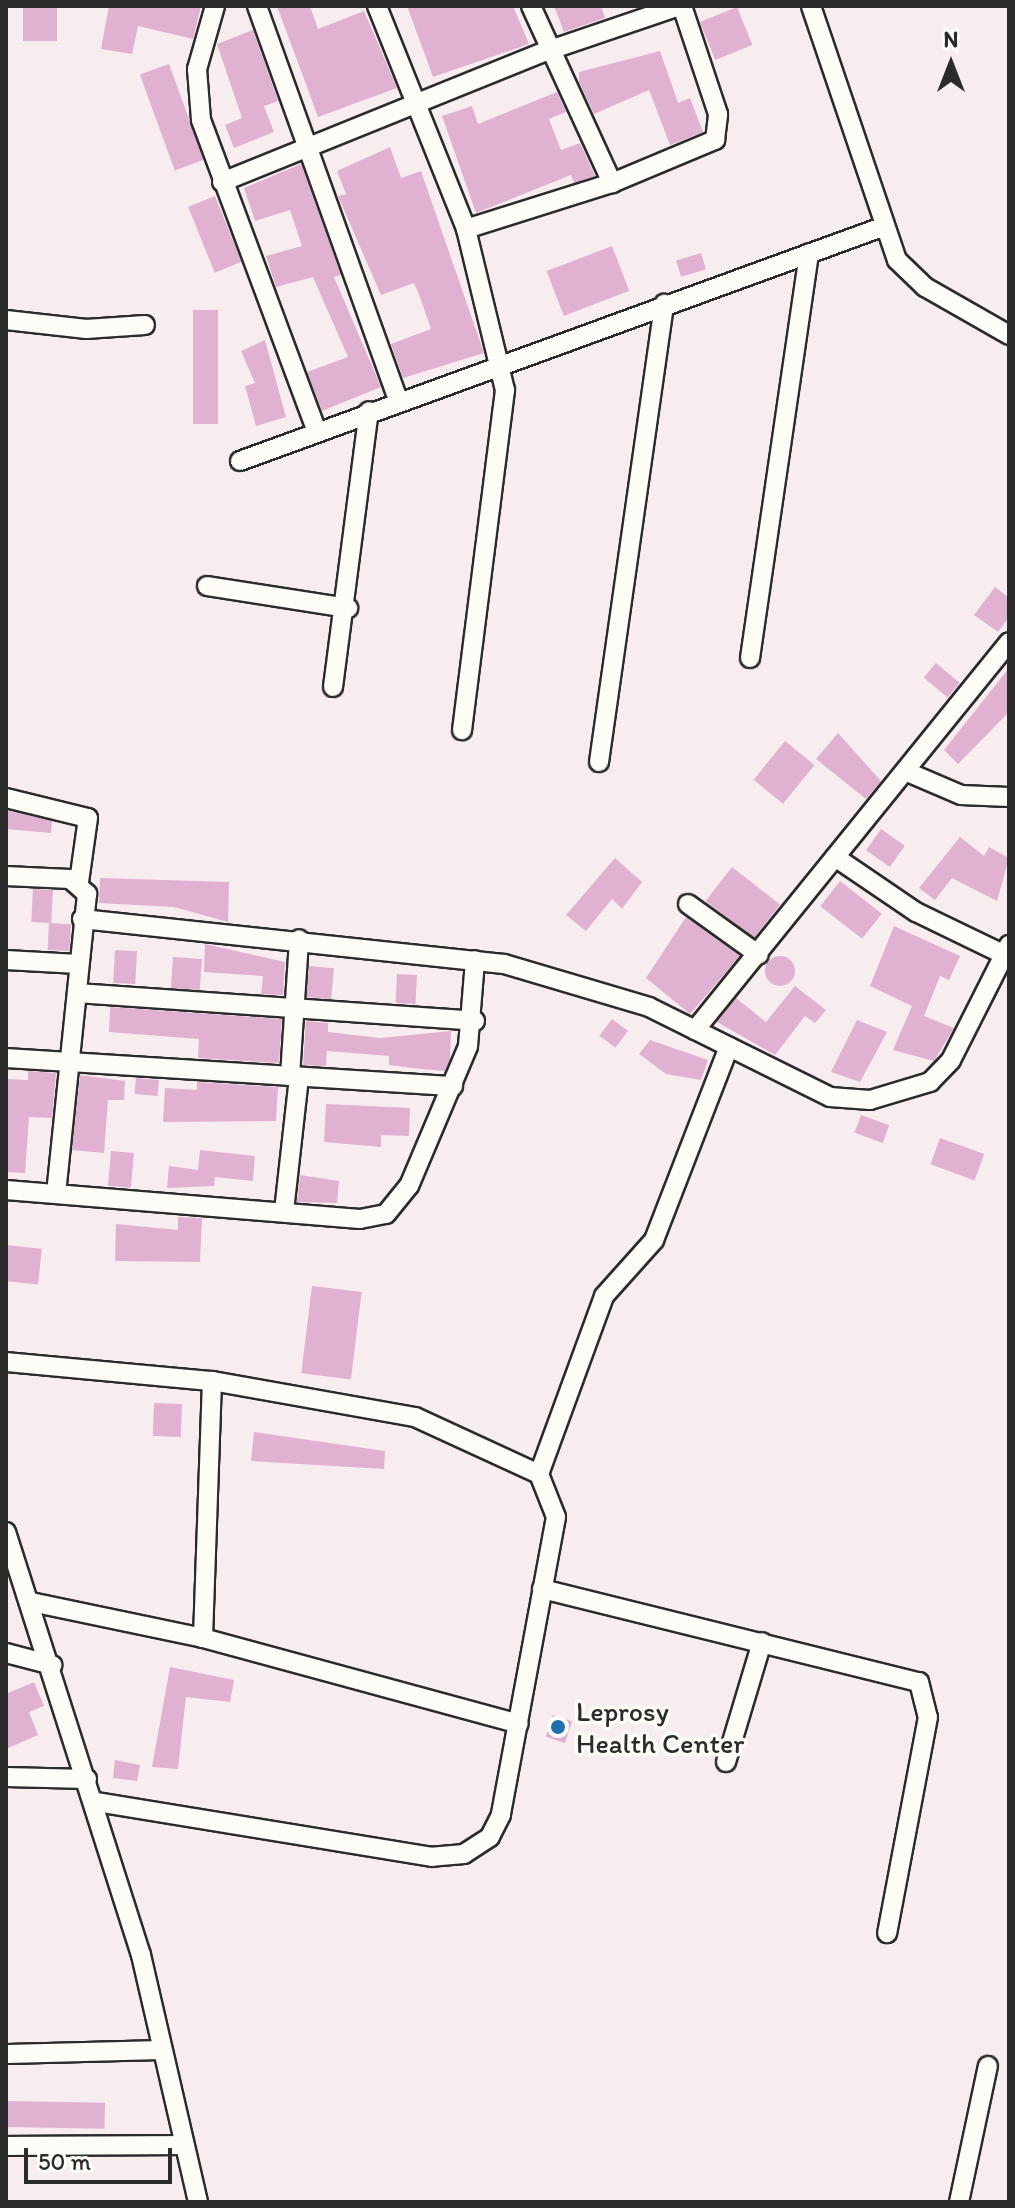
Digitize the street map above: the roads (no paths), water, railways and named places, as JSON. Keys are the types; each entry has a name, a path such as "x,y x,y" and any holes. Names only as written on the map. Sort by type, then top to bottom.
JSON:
{"street":[{"path":"215,6 197,99 222,182 316,430"},
{"path":"257,6 398,400"},
{"path":"377,6 413,109 466,229 501,364 502,441 462,730"},
{"path":"531,6 547,51 612,183"},
{"path":"222,182 413,109 547,51 680,6 718,114 715,140 612,183 466,229"},
{"path":"811,6 897,260 925,287 1009,335"},
{"path":"240,461 398,400 885,226"},
{"path":"750,658 809,253"},
{"path":"599,762 664,304"},
{"path":"6,320 86,329 145,325"},
{"path":"333,687 348,608 369,411"},
{"path":"207,586 348,608"},
{"path":"695,1030 759,955 1009,642"},
{"path":"905,771 961,795 1009,797"},
{"path":"6,798 88,818 79,882 87,894 56,1193"},
{"path":"82,919 299,939 475,960 601,990 695,1030 830,1097 894,1097 930,1082 951,1060 1008,952 916,912 835,857"},
{"path":"6,876 79,882"},
{"path":"688,904 759,955"},
{"path":"284,1211 295,1077 299,939"},
{"path":"6,960 78,964"},
{"path":"6,1190 284,1211 386,1214 409,1186 453,1086 475,1021 475,960"},
{"path":"77,993 296,1004 475,1021"},
{"path":"95,1802 432,1857 464,1854 490,1837 501,1815 556,1517 539,1474 604,1296 654,1240 729,1047"},
{"path":"6,1058 453,1086"},
{"path":"6,1362 212,1381 415,1417 539,1474"},
{"path":"203,1638 212,1381"},
{"path":"6,1532 95,1802 162,2050 198,2202"},
{"path":"542,1589 894,1672 919,1682 927,1701 887,1933"},
{"path":"31,1602 203,1638 519,1724"},
{"path":"726,1762 762,1642"},
{"path":"6,1653 52,1665"},
{"path":"6,1777 87,1779"},
{"path":"6,2054 162,2050"},
{"path":"959,2202 988,2066"},
{"path":"6,2146 184,2145"}],"place":[{"name":"Leprosy Health Center","path":"558,1727"}]}
